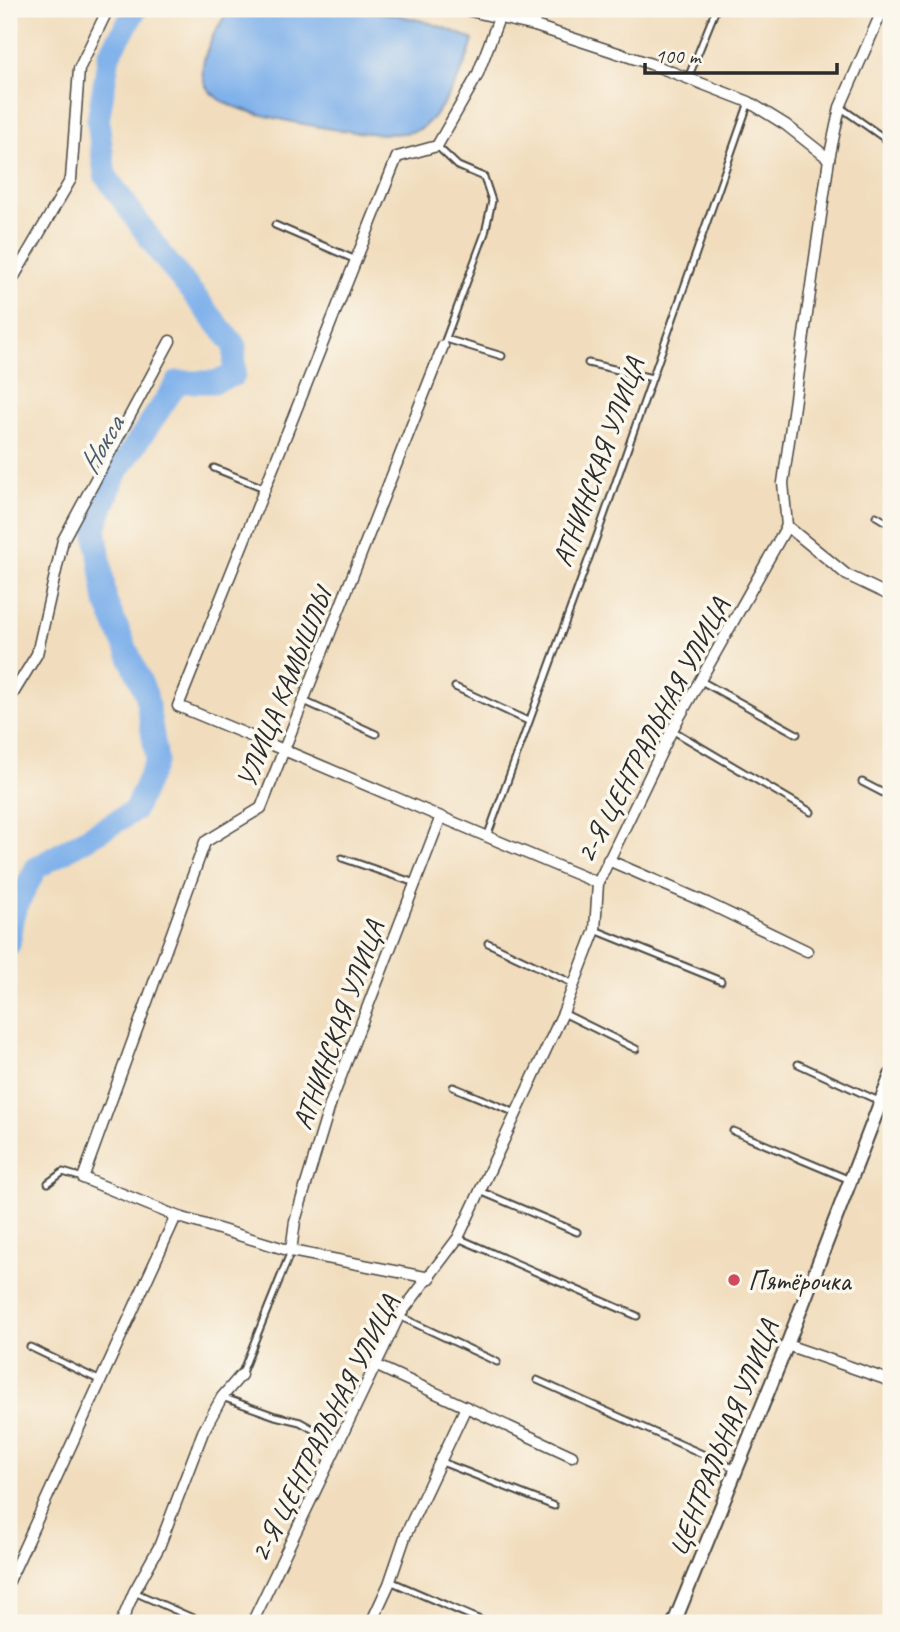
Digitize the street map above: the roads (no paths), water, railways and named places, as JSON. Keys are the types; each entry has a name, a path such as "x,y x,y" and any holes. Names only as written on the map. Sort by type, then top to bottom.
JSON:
{"street":[{"path":"9,285 71,179 79,69 108,9"},
{"path":"462,9 535,26 688,78 749,102 786,125 829,159"},
{"path":"532,9 535,26"},
{"path":"881,9 840,107 829,159 782,483 787,526 847,575 891,596"},
{"path":"499,18 477,76 437,146 397,157 178,706 440,819 598,883"},
{"path":"9,700 37,654 63,540 170,341"},
{"name":"УЛИЦА КАМЫШЛЫ","path":"82,1178 205,842 261,808 444,342"},
{"name":"2-Я ЦЕНТРАЛЬНАЯ УЛИЦА","path":"252,1623 399,1316 458,1237 563,1013 595,930 598,883 608,860 672,730 787,526"},
{"name":"АТНИНСКАЯ УЛИЦА","path":"291,1251 295,1222 331,1102 440,819"},
{"path":"608,860 807,951"},
{"name":"ЦЕНТРАЛЬНАЯ УЛИЦА","path":"674,1623 787,1345 891,1075"},
{"path":"82,1178 176,1216 291,1251 430,1278"},
{"path":"9,1581 176,1216"},
{"path":"787,1345 891,1381"},
{"path":"375,1365 572,1456"},
{"path":"121,1623 134,1592 159,1547 203,1432 222,1397 242,1375"},
{"path":"371,1623 390,1581 406,1534 466,1407"}],"lane":[{"path":"688,78 716,9"},
{"name":"АТНИНСКАЯ УЛИЦА","path":"486,837 749,102"},
{"path":"840,107 891,144"},
{"path":"437,146 458,166 484,177 492,201 485,233 444,342 502,356"},
{"path":"275,225 356,260"},
{"path":"588,363 652,378"},
{"path":"214,468 264,488"},
{"path":"876,516 891,525"},
{"path":"701,681 797,734"},
{"path":"454,687 528,721"},
{"path":"304,701 376,734"},
{"path":"672,730 811,812"},
{"path":"862,782 891,797"},
{"path":"342,858 415,883"},
{"path":"595,930 721,981"},
{"path":"488,943 574,984"},
{"path":"563,1013 635,1049"},
{"path":"798,1064 881,1102"},
{"path":"453,1087 516,1113"},
{"path":"733,1131 850,1180"},
{"path":"48,1183 63,1172 82,1178"},
{"path":"480,1191 577,1232"},
{"path":"458,1237 637,1316"},
{"path":"242,1375 259,1326 291,1251"},
{"path":"399,1316 497,1362"},
{"path":"30,1347 101,1381"},
{"path":"537,1380 736,1469"},
{"path":"222,1397 300,1422 316,1430 336,1447"},
{"path":"439,1461 554,1506"},
{"path":"390,1581 487,1623"},
{"path":"134,1592 204,1623"}],"water":[{"path":"231,9 324,9 384,13 443,27 473,40 454,87 439,110 423,127 408,132 385,134 357,132 266,116 226,103 212,93 203,77 205,57 214,35"}],"waterway":[{"name":"Нокса","path":"9,944 15,909 36,868 134,811 157,760 146,694 106,602 95,527 115,475 178,382 214,382 234,375 235,346 161,254 105,175 98,121 109,55 136,9"}],"place":[{"name":"Пятёрочка","path":"734,1280"}]}
